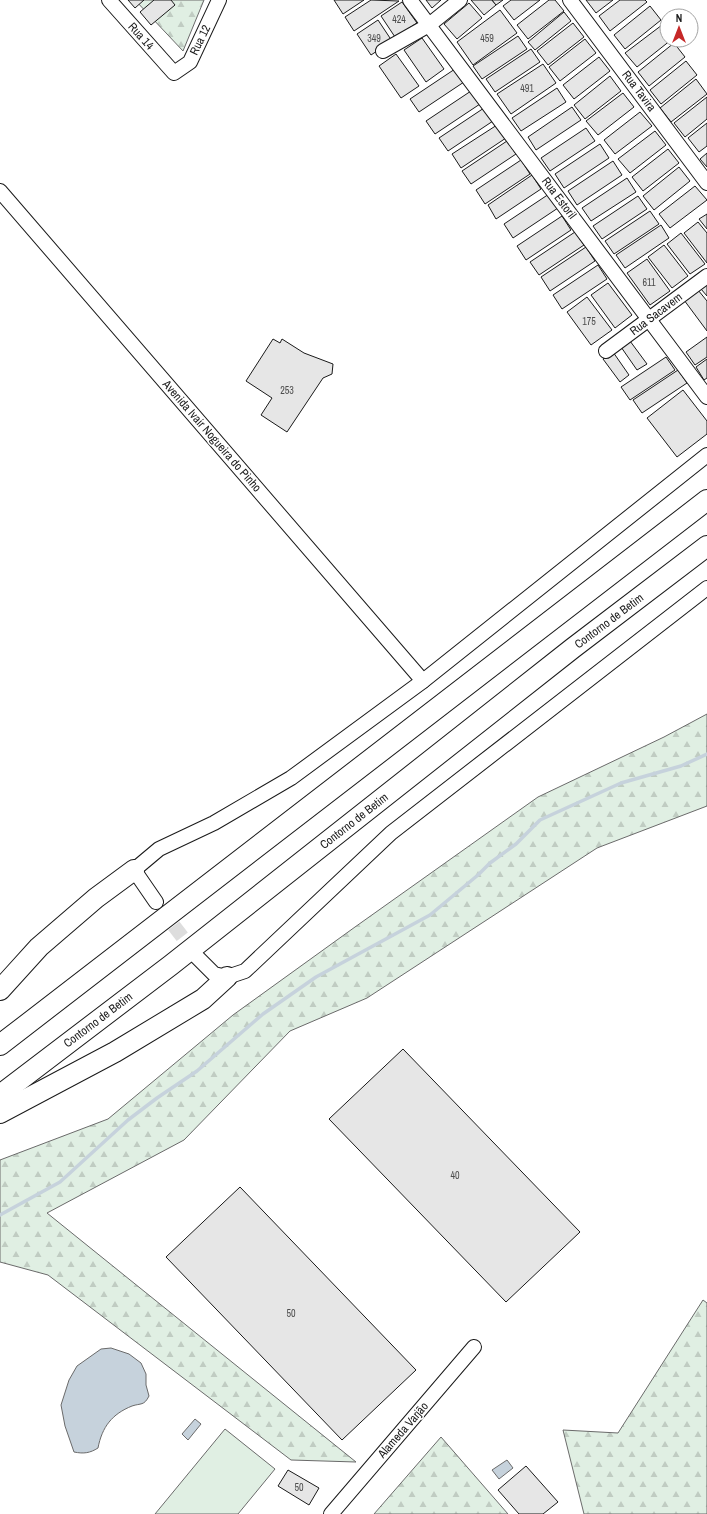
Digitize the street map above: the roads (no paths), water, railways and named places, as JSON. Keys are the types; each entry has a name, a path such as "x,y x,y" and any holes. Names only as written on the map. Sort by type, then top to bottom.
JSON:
{"highway":[{"path":"0,1045 707,500"},
{"name":"Contorno de Betim","path":"0,1095 171,965 573,648 707,546"},
{"path":"0,990 40,947 96,898 134,870"},
{"path":"0,1114 115,1052 202,999 228,977"}],"street":[{"name":"Rua 14","path":"109,0 174,73"},
{"name":"Rua 12","path":"174,73 190,62 219,0"},
{"name":"Rua Estoril","path":"410,0 707,397"},
{"path":"383,51 429,25 460,0"},
{"name":"Rua Tavira","path":"570,0 707,183"},
{"name":"Avenida Ivair Nogueira do Pinho","path":"0,191 423,681"},
{"name":"Rua Sacavem","path":"606,351 707,276"},
{"path":"156,902 134,870 159,849 214,823 291,778 423,681 707,455"},
{"path":"197,957 214,974 228,977 245,971 391,833 707,588"},
{"name":"Alameda Varjão","path":"331,1514 474,1347"}],"waterway":[{"path":"0,1215 60,1182 128,1120 197,1071 263,1014 316,977 430,915 478,875 490,863 516,844 540,820 621,783 681,766 707,754"}],"tunnel":[{"path":"161,909 197,956"}]}
